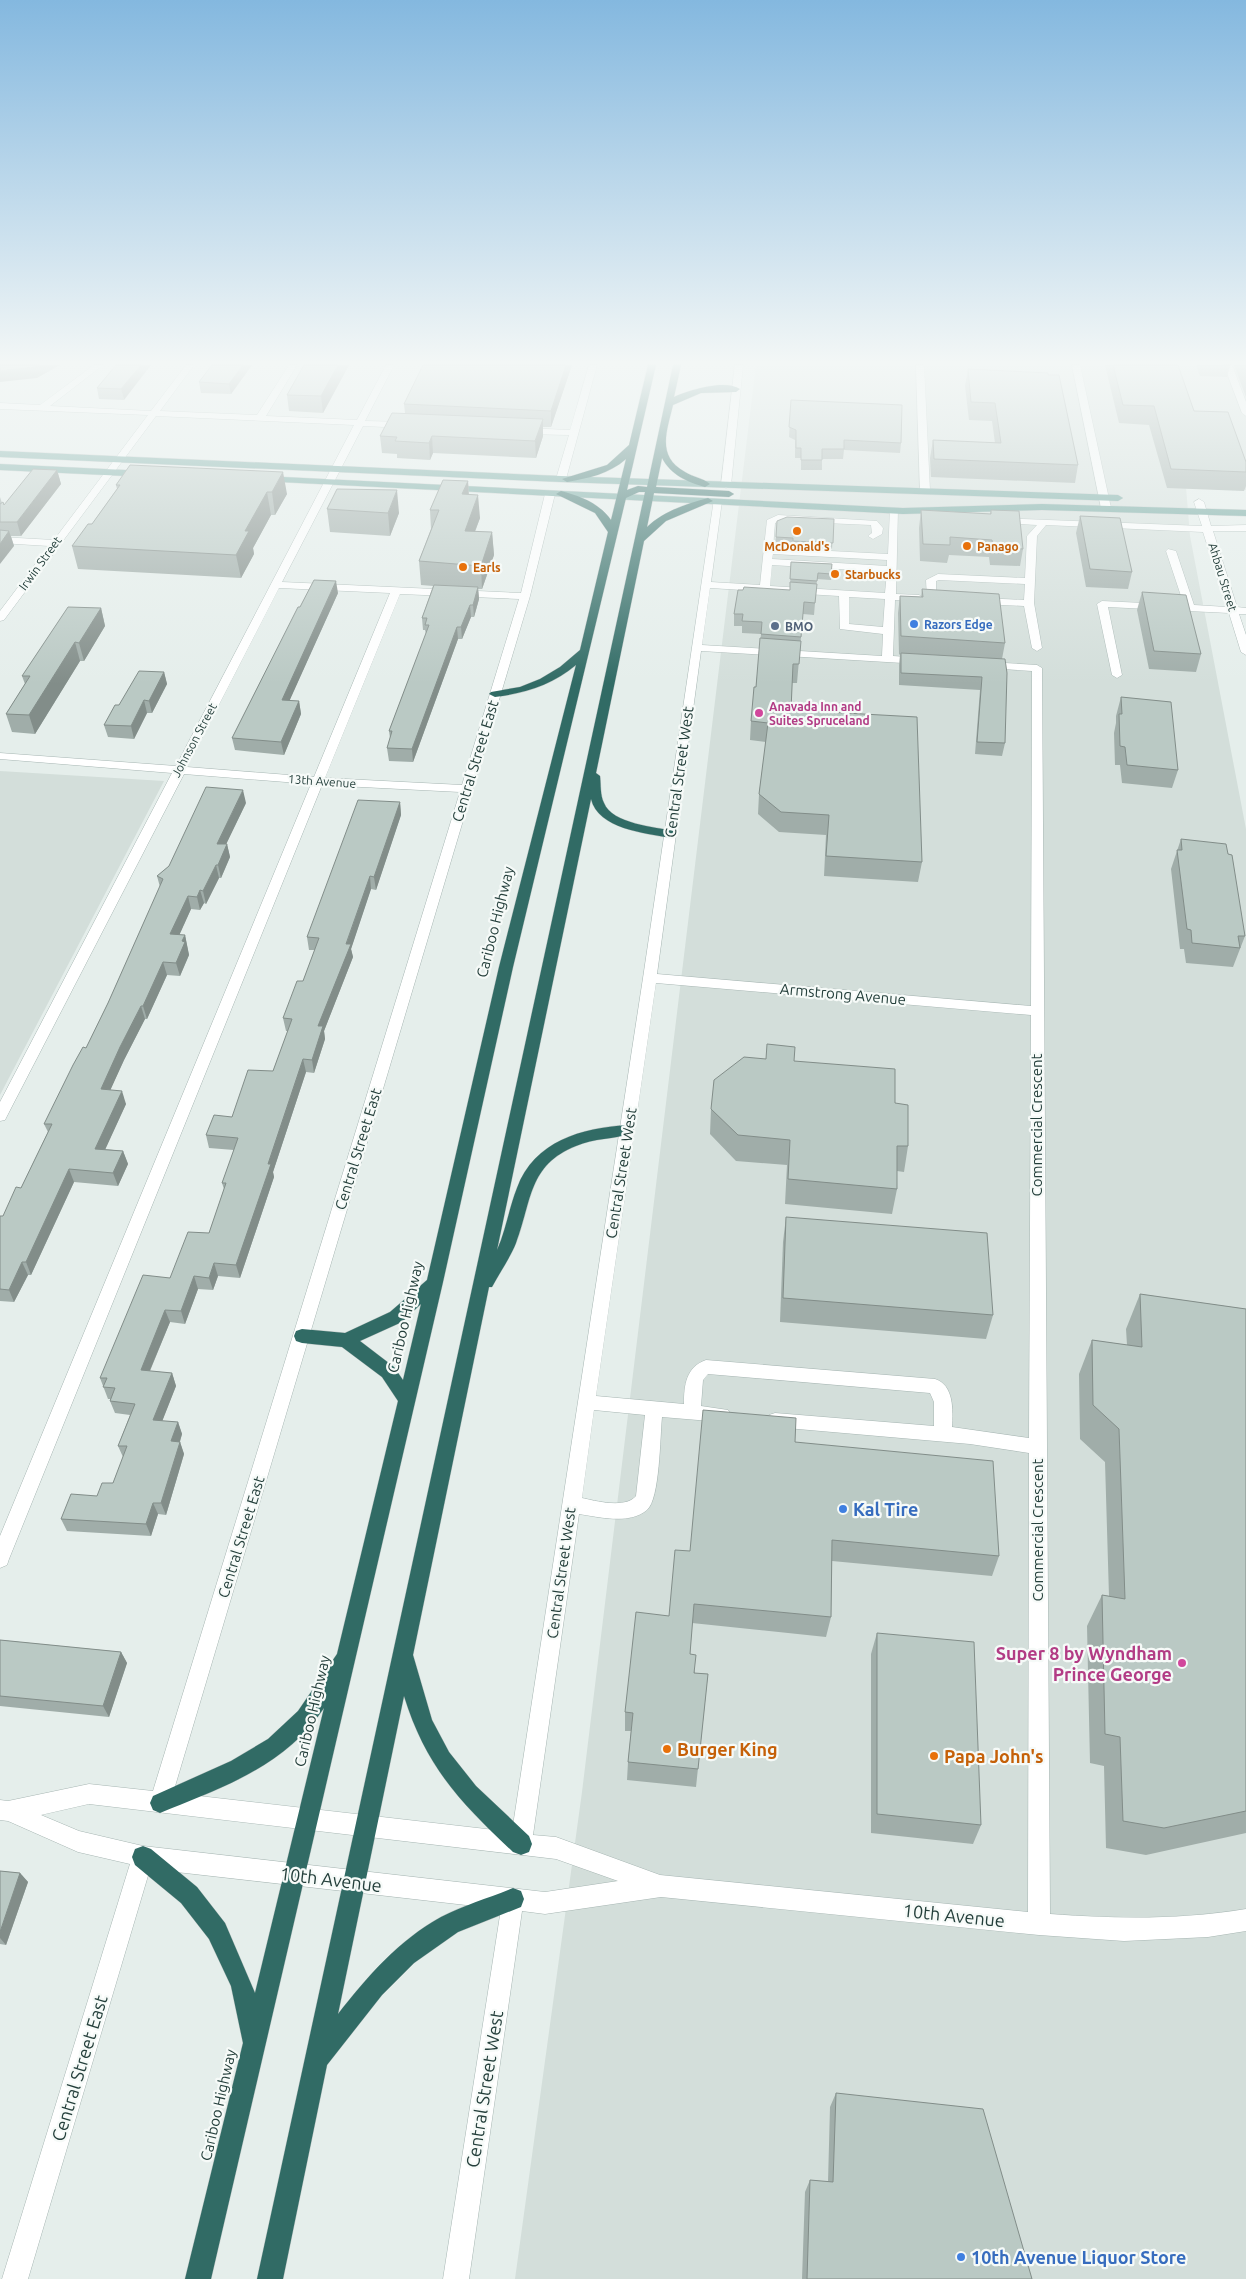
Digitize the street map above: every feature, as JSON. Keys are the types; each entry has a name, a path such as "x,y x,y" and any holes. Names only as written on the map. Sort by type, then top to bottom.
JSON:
{"highway":[{"path":"564,479 596,471"},
{"name":"Cariboo Highway","path":"198,2279 435,1282 506,967 585,651 627,471"},
{"path":"270,2279 654,471"},
{"path":"676,471 705,484"},
{"path":"650,490 728,489"},
{"path":"556,494 599,510 605,515 614,532"},
{"path":"639,542 652,524 676,512 713,501"},
{"path":"495,694 513,692 550,680 566,669 585,651"},
{"path":"593,766 598,804 604,812 614,819 648,830 670,834"},
{"path":"478,1294 506,1248 527,1180 538,1162 554,1149 603,1132 627,1130"},
{"path":"302,1336 346,1340 396,1317 435,1282"},
{"path":"346,1340 388,1372 407,1400"},
{"path":"402,1651 415,1702 441,1759 470,1796 521,1844"},
{"path":"160,1803 218,1778 269,1751 304,1719 347,1653"},
{"path":"143,1858 188,1895 217,1931 242,1984 254,2046"},
{"path":"315,2061 371,1990 410,1952 442,1928 513,1900"}],"main road":[{"path":"94,471 155,474"},
{"path":"370,471 625,481 650,490 713,501 899,511 1246,504"},
{"path":"252,479 622,496 650,490 705,484 728,489 849,489 1138,499 1246,513"},
{"path":"713,501 728,489"}],"street":[{"name":"Johnson Street","path":"0,1116 178,769 335,471"},
{"path":"564,479 565,471"},
{"path":"728,489 729,471"},
{"path":"924,471 925,492"},
{"path":"1099,471 1106,508"},
{"name":"Irwin Street","path":"0,618 108,472"},
{"name":"Central Street East","path":"160,1803 556,494"},
{"name":"Central Street West","path":"521,1844 650,978 706,585 713,501"},
{"name":"Ahbau Street","path":"1201,506 1246,652"},
{"path":"887,659 892,569 899,511 1044,522 1208,529 1246,528"},
{"path":"765,588 770,522 773,519 848,521 873,536 874,556"},
{"path":"1037,648 1029,603 1032,536 1044,522"},
{"path":"0,540 55,543"},
{"path":"768,550 893,557"},
{"path":"1171,551 1190,608"},
{"path":"766,562 892,569"},
{"path":"706,585 937,599 931,580 938,576 1030,581"},
{"path":"275,585 525,596"},
{"path":"0,1559 396,590"},
{"path":"844,593 844,627 888,631"},
{"path":"0,595 16,596"},
{"path":"971,600 1029,603"},
{"path":"1116,675 1102,604 1246,611"},
{"path":"696,648 934,662"},
{"name":"Commercial Crescent","path":"972,664 1037,668 1038,1924"},
{"name":"13th Avenue","path":"0,756 318,781 466,789"},
{"name":"Armstrong Avenue","path":"650,978 1036,1011"},
{"path":"692,1412 695,1375 706,1367 915,1384 935,1386 940,1391 943,1434"},
{"path":"586,1402 740,1416"},
{"path":"571,1505 626,1511 636,1510 642,1505 645,1499 654,1409"},
{"path":"759,1418 970,1436 1037,1447"},
{"name":"10th Avenue","path":"4,1811 89,1794 556,1848 661,1886"},
{"name":"10th Avenue","path":"4,1811 78,1841 143,1858 545,1903 661,1886 1038,1924 1124,1930 1208,1926 1246,1920"},
{"name":"Central Street East","path":"15,2279 143,1858"},
{"name":"Central Street West","path":"456,2279 513,1900"}],"shaded area":[{"path":"743,471 1246,471 1246,490 1186,487 1190,536 1246,829 1246,2279 515,2279 582,1792"},
{"path":"0,771 164,781 0,1095"}],"building":[{"path":"31,471 56,471 17,522 0,522 0,504 3,502 4,505"},
{"path":"126,471 283,472 272,492 267,492 245,531 249,531 236,555 72,546 88,524 92,524 120,485 116,485"},
{"path":"443,480 468,481 462,494 478,495 465,531 492,532 481,566 419,561 439,510 430,510"},
{"path":"337,489 397,490 388,513 327,509"},
{"path":"921,510 991,514 991,510 1019,511 1023,549 993,547 992,540 950,537 950,545 923,544"},
{"path":"1080,516 1120,518 1132,572 1090,569"},
{"path":"787,517 834,519 833,543 793,541 793,538 776,537 777,521"},
{"path":"0,530 9,531 0,544"},
{"path":"791,562 832,564 831,574 818,573 817,581 790,579"},
{"path":"314,580 336,581 282,700 299,701 281,742 232,738 298,607 300,607"},
{"path":"790,582 817,584 815,603 804,602 801,637 761,634 762,622 742,621 743,614 734,614 738,590 743,590 744,587 790,590"},
{"path":"434,585 478,587 473,605 470,605 461,627 457,627 412,749 387,748 392,731 389,731 429,625 425,625 427,618 422,618"},
{"path":"922,589 999,594 1005,643 901,636 900,596 923,597"},
{"path":"1142,592 1186,595 1201,654 1154,651"},
{"path":"68,607 101,608 79,643 75,642 29,715 6,714 30,676 22,676"},
{"path":"760,638 801,641 799,664 793,664 791,710 917,717 922,862 826,856 829,815 781,812 759,794 768,723 751,721"},
{"path":"901,653 1005,659 1007,673 1005,743 977,742 982,677 901,673"},
{"path":"139,671 164,672 149,701 144,700 131,726 104,725 115,705 119,705"},
{"path":"1121,697 1171,702 1178,770 1127,765 1125,747 1120,746 1119,714 1122,714"},
{"path":"206,787 243,790 217,844 227,844 218,865 216,865 203,891 200,890 197,897 188,896 170,934 185,935 182,941 185,942 176,963 163,962 101,1089 122,1091 95,1149 123,1151 113,1173 69,1169 26,1262 22,1262 9,1290 0,1289 0,1216 3,1216 16,1187 21,1188 52,1124 44,1124 73,1065 83,1047 86,1048 108,1003 163,879 157,876 169,866"},
{"path":"358,800 400,802 374,877 370,876 346,944 351,944 318,1026 323,1026 312,1060 303,1059 268,1164 271,1164 236,1265 214,1263 209,1278 194,1276 181,1311 165,1310 141,1370 172,1373 153,1420 178,1422 171,1441 180,1442 161,1503 153,1503 146,1524 61,1519 71,1494 97,1496 102,1483 113,1483 127,1446 118,1446 135,1404 110,1401 115,1388 103,1387 107,1378 100,1378 143,1275 170,1278 188,1232 209,1233 226,1183 222,1183 238,1138 206,1135 214,1115 232,1117 248,1070 273,1071 292,1019 283,1018 297,981 303,981 319,938 307,937"},
{"path":"1181,839 1226,844 1228,854 1232,855 1245,936 1238,936 1240,948 1192,943 1191,930 1187,929 1177,850 1182,850"},
{"path":"767,1044 795,1047 794,1061 895,1069 895,1103 908,1105 908,1146 897,1146 897,1189 788,1179 790,1140 738,1135 711,1109 714,1080 744,1057 766,1059"},
{"path":"786,1217 987,1233 993,1315 783,1298"},
{"path":"1140,1294 1246,1309 1246,1811 1164,1828 1123,1821 1120,1737 1105,1734 1102,1595 1125,1599 1119,1429 1093,1405 1092,1340 1142,1347"},
{"path":"703,1410 796,1418 795,1442 993,1461 999,1556 832,1540 831,1617 694,1604 690,1654 696,1655 694,1673 708,1674 698,1769 628,1762 633,1713 625,1712 636,1612 669,1616 675,1550 690,1551"},
{"path":"877,1633 974,1642 981,1825 877,1814"},
{"path":"0,1640 121,1652 103,1706 0,1696"},
{"path":"0,1871 20,1873 0,1932"},
{"path":"836,2093 983,2109 1032,2279 807,2279 810,2180 833,2182"}],"place":[{"name":"McDonald's","path":"797,531"},
{"name":"Panago","path":"967,546"},
{"name":"Earls","path":"463,567"},
{"name":"Starbucks","path":"835,574"},
{"name":"Razors Edge","path":"914,624"},
{"name":"BMO","path":"775,626"},
{"name":"Anavada Inn and Suites Spruceland","path":"759,713"},
{"name":"Kal Tire","path":"843,1509"},
{"name":"Super 8 by Wyndham Prince George","path":"1182,1663"},
{"name":"Burger King","path":"667,1749"},
{"name":"Papa John's","path":"934,1756"},
{"name":"10th Avenue Liquor Store","path":"961,2257"}]}
